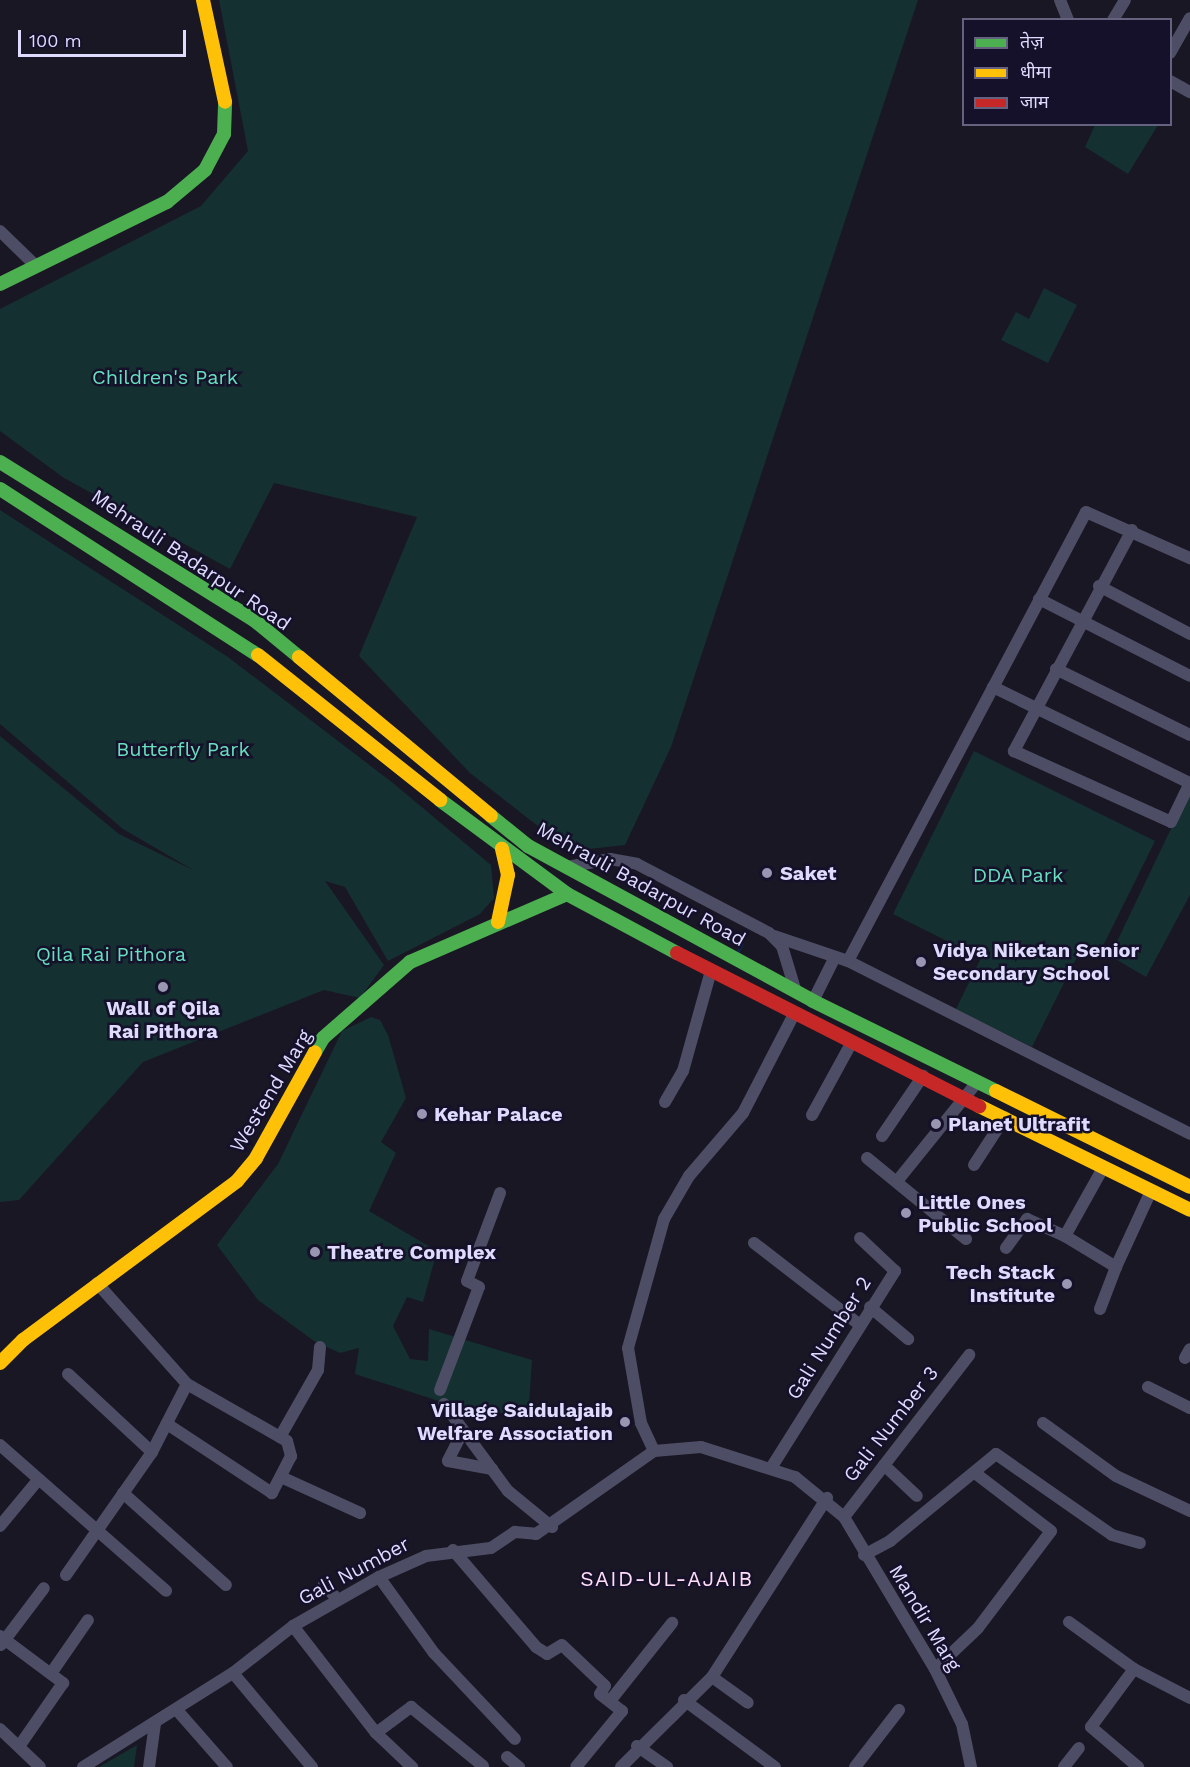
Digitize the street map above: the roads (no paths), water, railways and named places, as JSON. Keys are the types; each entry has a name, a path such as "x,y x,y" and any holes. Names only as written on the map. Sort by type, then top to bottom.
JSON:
{"main road":[{"path":"0,284 167,202 189,187 217,153 227,111 204,0"},
{"name":"Mehrauli Badarpur Road","path":"0,462 254,620 528,846 813,1001 1190,1187"},
{"name":"Mehrauli Badarpur Road","path":"0,489 241,641 502,849 567,894 794,1014 1190,1210"},
{"path":"498,922 508,875 502,849"},
{"name":"Westend Marg","path":"0,1363 97,1283 237,1181 256,1158 323,1038 415,958 567,894"}],"street":[{"path":"1060,0 1067,18"},
{"path":"1114,18 1125,0"},
{"path":"1172,52 1185,38 1190,18"},
{"path":"1172,82 1190,92"},
{"path":"0,231 35,265"},
{"path":"848,961 1039,599 1091,509 1190,558"},
{"path":"993,687 1035,709 1190,784 1171,822 1014,751 1035,709 1056,669 1080,620 1131,530"},
{"path":"1099,586 1190,634"},
{"path":"1039,599 1190,676"},
{"path":"1056,669 1190,735"},
{"path":"566,867 610,859 637,864 774,936 848,961 1190,1134"},
{"path":"774,936 796,992"},
{"path":"813,1001 835,957"},
{"path":"665,1102 683,1071 711,971"},
{"path":"621,1767 637,1746 684,1700 712,1677 827,1498 771,1467 714,1447 654,1450 641,1423 628,1348 664,1219 689,1176 743,1113 794,1014"},
{"path":"812,1115 852,1042"},
{"path":"882,1136 923,1076"},
{"path":"898,1180 967,1098 978,1081"},
{"path":"974,1165 1005,1117"},
{"path":"867,1158 898,1180 966,1239"},
{"path":"1065,1236 1102,1168"},
{"path":"1100,1309 1116,1267 1151,1191"},
{"path":"440,1390 479,1287 467,1281 500,1193"},
{"path":"1006,1248 1027,1219 1065,1236 1116,1267"},
{"name":"Gali Number 2","path":"771,1467 896,1269 860,1238"},
{"path":"754,1243 860,1324"},
{"path":"97,1283 188,1384 287,1441 291,1456 272,1493 167,1424"},
{"path":"870,1307 908,1339"},
{"path":"280,1437 318,1370 320,1347"},
{"name":"Gali Number 3","path":"844,1517 969,1356"},
{"path":"68,1374 152,1452"},
{"path":"66,1575 152,1452 188,1384"},
{"path":"1148,1388 1190,1408"},
{"path":"444,1404 462,1433 508,1491 552,1527"},
{"path":"1043,1424 1116,1476 1190,1511"},
{"path":"462,1433 448,1461 492,1469"},
{"path":"0,1445 166,1591"},
{"name":"Gali Number","path":"82,1767 233,1673 293,1626 379,1577 453,1550 491,1548 515,1532 536,1534 552,1527 654,1450"},
{"path":"864,1555 975,1473 993,1456 1001,1456 1112,1534 1140,1543"},
{"path":"884,1465 916,1496"},
{"path":"935,1669 978,1628 1050,1531 975,1473"},
{"path":"281,1477 360,1513"},
{"path":"0,1526 38,1480"},
{"path":"123,1493 226,1585"},
{"name":"Mandir Marg","path":"827,1498 844,1517 864,1555 935,1669 962,1724 971,1767"},
{"path":"453,1550 536,1647 547,1654 562,1645 605,1686 600,1694 622,1711 576,1767"},
{"path":"379,1577 435,1653 515,1739"},
{"path":"324,1584 338,1600"},
{"path":"20,1745 63,1683 51,1672 2,1641 44,1587"},
{"path":"51,1672 88,1620"},
{"path":"1069,1622 1134,1669 1190,1698"},
{"path":"610,1701 672,1623"},
{"path":"293,1626 376,1733 412,1767"},
{"path":"1134,1669 1091,1727 1138,1767"},
{"path":"233,1673 312,1767"},
{"path":"712,1677 748,1703"},
{"path":"684,1700 775,1767"},
{"path":"376,1733 411,1707 483,1766"},
{"path":"176,1709 227,1767"},
{"path":"855,1767 899,1710"},
{"path":"149,1767 155,1723"},
{"path":"0,1729 20,1745 40,1767"},
{"path":"637,1746 667,1767"},
{"path":"1064,1767 1079,1748"},
{"path":"507,1757 519,1767"}],"waterway":[{"path":"737,953 742,943"}],"place":[{"name":"Saket","path":"767,873"},
{"name":"Vidya Niketan Senior Secondary School","path":"921,962"},
{"name":"Wall of Qila Rai Pithora","path":"163,987"},
{"name":"Kehar Palace","path":"422,1114"},
{"name":"Planet Ultrafit","path":"936,1124"},
{"name":"Little Ones Public School","path":"906,1213"},
{"name":"Theatre Complex","path":"315,1252"},
{"name":"Tech Stack Institute","path":"1067,1284"},
{"name":"Village Saidulajaib Welfare Association","path":"625,1422"}],"district":[{"name":"SAID-UL-AJAIB","path":"667,1579"}],"park label":[{"name":"Children's Park","path":"165,377"},
{"name":"Butterfly Park","path":"183,749"},
{"name":"DDA Park","path":"1018,875"},
{"name":"Qila Rai Pithora","path":"111,954"}]}
